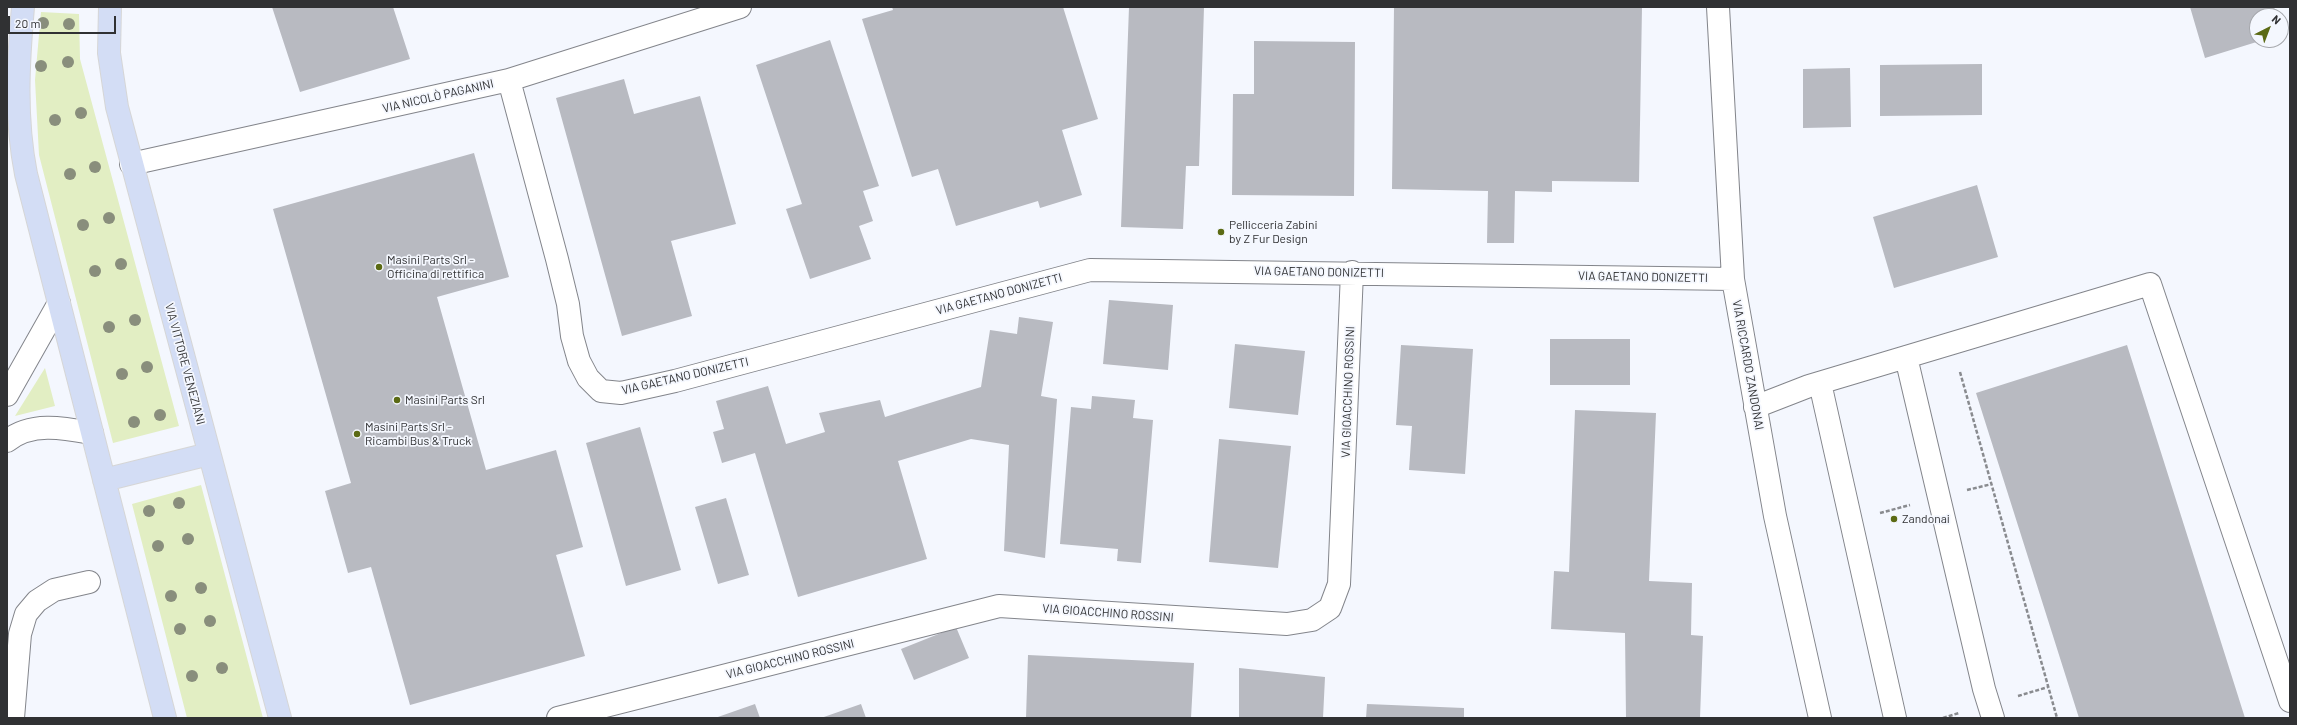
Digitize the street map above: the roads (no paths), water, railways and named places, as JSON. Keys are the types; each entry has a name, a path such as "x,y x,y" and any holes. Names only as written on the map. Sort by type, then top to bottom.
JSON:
{"main road":[{"path":"23,7 18,83 21,150 32,202 165,718"},
{"name":"VIA VITTORE VENEZIANI","path":"110,7 109,53 117,106 131,164 280,718"},
{"path":"104,480 209,454"}],"street":[{"name":"VIA NICOLÒ PAGANINI","path":"131,164 509,80 740,7"},
{"name":"VIA RICCARDO ZANDONAI","path":"1718,7 1733,279 1755,407 1776,516 1820,718"},
{"name":"VIA GAETANO DONIZETTI","path":"509,80 558,259 568,304 572,336 579,361 588,378 601,391 621,392 675,381 1090,270 1352,272 1733,279"},
{"name":"VIA GIOACCHINO ROSSINI","path":"558,718 602,713 999,606 1287,624 1312,620 1330,608 1339,584 1352,272"},
{"path":"1755,407 1820,383 2150,284 2290,701"},
{"path":"7,395 59,303"},
{"path":"1906,357 1984,689 1993,718"},
{"path":"1820,383 1895,718"},
{"path":"7,442 25,432 41,428 55,427 92,433"},
{"path":"13,718 20,634 26,614 37,601 54,590 89,582"}],"place":[{"name":"Pellicceria Zabini by Z Fur Design","path":"1221,232"},
{"name":"Masini Parts Srl - Officina di rettifica","path":"379,267"},
{"name":"Masini Parts Srl","path":"397,400"},
{"name":"Masini Parts Srl - Ricambi Bus & Truck","path":"357,434"},
{"name":"Zandonai","path":"1894,519"}]}
